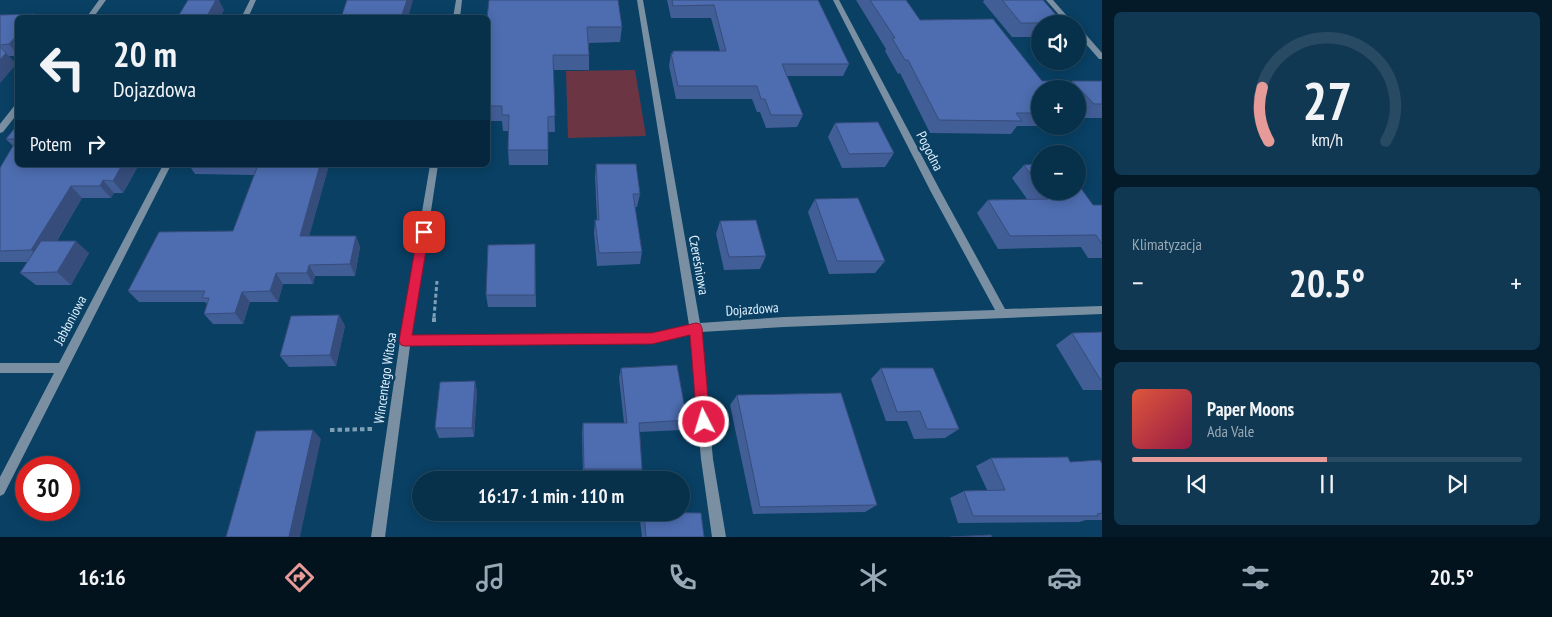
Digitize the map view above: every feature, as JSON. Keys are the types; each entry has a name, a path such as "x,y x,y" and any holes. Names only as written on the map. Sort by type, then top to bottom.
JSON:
{"street":[{"path":"91,15 102,0"},
{"path":"246,15 253,0"},
{"path":"456,15 459,0"},
{"name":"Czereśniowa","path":"640,0 696,328 707,459 719,537"},
{"name":"Pogodna","path":"836,0 936,192 1002,313"},
{"path":"1049,0 1063,15"},
{"path":"1086,40 1102,57"},
{"path":"0,130 15,112"},
{"name":"Jabłoniowa","path":"0,490 166,167"},
{"name":"Wincentego Witosa","path":"378,537 405,341 434,167"},
{"name":"Dojazdowa","path":"405,341 652,338 696,328 1102,310"},
{"path":"0,368 62,368"}],"path":[{"path":"330,430 393,429"}],"shaded area":[{"path":"635,70 646,136 568,138 566,71"}],"building":[{"path":"188,0 216,0 208,15 179,15"},
{"path":"347,0 407,0 402,15 342,15"},
{"path":"489,0 618,0 622,27 587,27 589,55 553,55 555,116 548,117 548,150 508,150 509,115 502,115 502,106 490,106 490,15 487,15"},
{"path":"672,0 818,0 849,64 782,64 803,115 771,115 765,99 761,99 757,86 678,86 671,53 673,54 673,51 726,51 714,5 673,6"},
{"path":"870,0 906,0 920,20 993,19 1031,67 1031,70 1033,70 1041,80 1031,80 1031,113 1016,113 1022,121 939,120 908,60 905,60 892,38 895,38"},
{"path":"1002,0 1043,0 1056,15 1031,15 1031,23 1021,23"},
{"path":"34,14 15,15 15,37 9,44 0,45 0,15"},
{"path":"0,47 6,53 0,60"},
{"path":"1086,81 1102,81 1102,104 1094,104 1086,96"},
{"path":"878,122 894,153 849,154 835,123"},
{"path":"15,128 15,139 6,139"},
{"path":"15,142 15,167 121,167 113,181 103,180 100,186 71,186 31,250 0,251 0,168"},
{"path":"596,164 636,164 640,194 633,194 642,252 599,253 595,220 599,220"},
{"path":"1024,165 1031,165 1031,175"},
{"path":"257,167 319,167 300,236 356,236 350,264 309,265 307,273 276,273 270,291 242,292 235,313 204,314 209,298 202,298 205,291 128,291 159,232 233,231"},
{"path":"1086,195 1093,205 1102,205 1102,244 1096,235 1010,236 988,200 1086,200"},
{"path":"858,198 885,261 837,261 815,199"},
{"path":"756,220 766,256 729,257 720,221"},
{"path":"41,241 76,241 57,272 20,273"},
{"path":"535,244 535,295 486,295 488,245"},
{"path":"339,315 330,355 280,356 291,316"},
{"path":"1102,332 1102,379 1100,379 1072,333"},
{"path":"677,365 687,420 639,423 642,469 584,469 583,423 627,423 621,368"},
{"path":"881,368 933,368 959,429 927,429 920,411 897,412"},
{"path":"475,381 472,428 435,428 440,382"},
{"path":"841,393 877,505 760,507 737,395"},
{"path":"313,430 289,537 226,537 256,431"},
{"path":"1068,457 1070,462 1100,460 1102,464 1102,513 1097,514 1098,516 973,516 964,491 1005,490 991,458"},
{"path":"690,513 701,513 704,537 646,537 645,521 690,521"},
{"path":"991,535 992,537 951,537"}],"route":[{"path":"424,232 405,341 652,338 696,328 704,422"}]}
